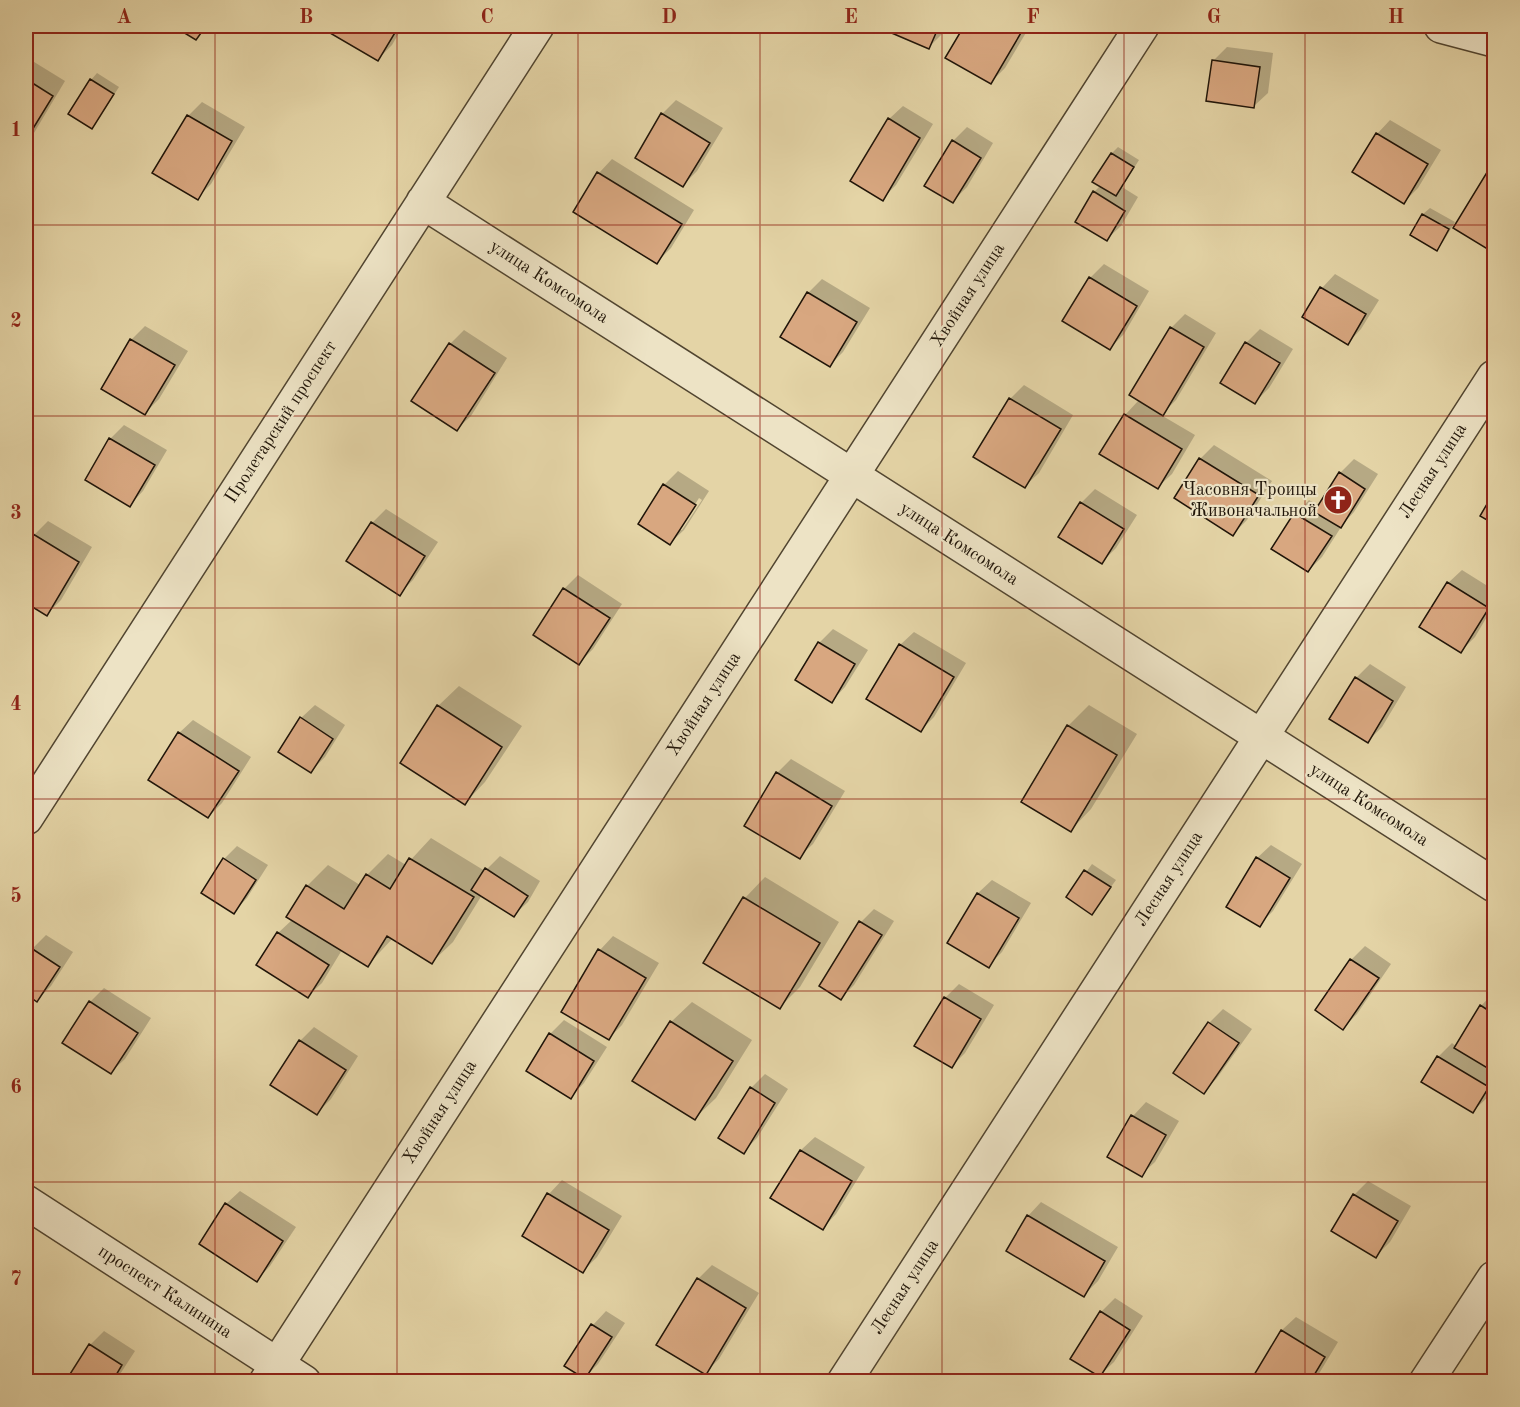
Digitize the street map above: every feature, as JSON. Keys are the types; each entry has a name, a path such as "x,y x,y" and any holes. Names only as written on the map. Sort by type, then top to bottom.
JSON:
{"street":[{"name":"Пролетарский проспект","path":"26,818 537,26"},
{"name":"Хвойная улица","path":"282,1376 852,475 1142,26"},
{"path":"1441,26 1494,40"},
{"name":"улица Комсомола","path":"423,202 1494,885"},
{"name":"Лесная улица","path":"844,1382 1494,377"},
{"name":"проспект Калинина","path":"26,1202 282,1376"},
{"path":"1426,1382 1494,1278"}],"building":[{"path":"173,26 206,26 196,40"},
{"path":"318,26 399,26 378,61"},
{"path":"881,26 939,26 929,49 880,28"},
{"path":"964,26 1025,26 991,84 945,58"},
{"path":"1212,60 1260,67 1254,108 1206,101"},
{"path":"26,79 53,96 26,140"},
{"path":"90,79 114,94 92,129 68,114"},
{"path":"661,113 710,143 683,187 635,158"},
{"path":"187,115 232,141 198,200 152,173"},
{"path":"888,118 920,138 883,201 850,181"},
{"path":"1376,133 1428,164 1404,204 1352,172"},
{"path":"952,140 981,158 953,203 924,186"},
{"path":"1111,153 1134,167 1116,196 1092,182"},
{"path":"1489,169 1494,172 1494,253 1453,228"},
{"path":"597,172 682,224 657,264 573,212"},
{"path":"1093,191 1125,211 1107,241 1075,222"},
{"path":"1422,214 1449,229 1437,251 1410,235"},
{"path":"1089,277 1137,306 1110,350 1062,321"},
{"path":"1320,287 1366,314 1348,345 1302,317"},
{"path":"807,292 857,322 830,367 780,337"},
{"path":"1170,327 1204,347 1163,416 1129,395"},
{"path":"130,339 175,365 145,415 101,389"},
{"path":"1245,342 1280,363 1255,404 1220,383"},
{"path":"449,343 495,373 457,431 411,401"},
{"path":"1009,398 1061,429 1025,488 973,457"},
{"path":"1124,414 1182,449 1158,489 1099,454"},
{"path":"109,438 155,465 130,507 85,480"},
{"path":"1199,458 1259,495 1233,536 1174,498"},
{"path":"1339,472 1365,489 1341,528 1314,512"},
{"path":"663,484 696,505 670,545 638,524"},
{"path":"1494,492 1494,524 1480,516"},
{"path":"1080,502 1124,529 1102,564 1058,537"},
{"path":"1294,513 1332,536 1308,572 1271,549"},
{"path":"371,522 425,556 400,596 346,561"},
{"path":"33,534 79,562 47,616 26,603 26,546"},
{"path":"1447,582 1489,608 1461,653 1419,627"},
{"path":"563,588 610,618 579,665 533,635"},
{"path":"818,642 855,664 832,703 795,680"},
{"path":"899,644 954,677 921,732 866,699"},
{"path":"1355,677 1393,701 1368,743 1329,719"},
{"path":"437,705 502,747 465,805 400,763"},
{"path":"300,717 333,739 311,773 278,752"},
{"path":"1067,725 1117,755 1071,832 1021,802"},
{"path":"178,732 239,771 208,818 148,780"},
{"path":"776,772 832,806 800,859 744,826"},
{"path":"1256,857 1290,878 1260,927 1226,907"},
{"path":"223,858 256,880 234,914 201,893"},
{"path":"409,858 474,897 432,964 387,936 368,967 286,917 306,885 344,909 366,874 390,889"},
{"path":"485,868 528,896 514,917 471,890"},
{"path":"1084,870 1111,887 1092,915 1066,897"},
{"path":"977,893 1019,918 989,968 947,943"},
{"path":"743,897 820,943 780,1009 703,963"},
{"path":"859,921 882,935 841,1000 819,986"},
{"path":"277,932 329,965 308,998 256,965"},
{"path":"31,948 60,967 37,1002 26,994 26,956"},
{"path":"598,949 646,978 609,1040 561,1012"},
{"path":"1350,959 1379,978 1343,1030 1315,1010"},
{"path":"944,997 981,1019 952,1068 914,1046"},
{"path":"89,1001 138,1033 111,1074 62,1043"},
{"path":"1480,1005 1494,1014 1494,1072 1454,1048"},
{"path":"670,1021 733,1061 695,1120 632,1081"},
{"path":"1208,1022 1239,1043 1204,1094 1173,1073"},
{"path":"549,1033 594,1061 571,1099 526,1071"},
{"path":"299,1040 346,1070 317,1115 270,1085"},
{"path":"1437,1056 1489,1087 1473,1113 1421,1082"},
{"path":"750,1087 775,1103 744,1154 718,1138"},
{"path":"1131,1115 1166,1135 1142,1177 1107,1157"},
{"path":"800,1150 852,1181 823,1230 770,1198"},
{"path":"547,1193 609,1230 583,1273 522,1236"},
{"path":"1353,1194 1398,1221 1376,1258 1331,1231"},
{"path":"225,1203 283,1241 257,1282 199,1244"},
{"path":"1027,1215 1105,1261 1084,1297 1006,1251"},
{"path":"697,1278 746,1308 706,1375 656,1345"},
{"path":"1100,1311 1130,1330 1100,1377 1070,1359"},
{"path":"591,1324 612,1337 585,1379 564,1366"},
{"path":"1281,1330 1325,1357 1310,1382 1254,1382 1251,1380"},
{"path":"89,1344 122,1365 112,1382 65,1382"}],"place":[{"name":"Часовня Троицы Живоначальной","path":"1338,500"}]}
